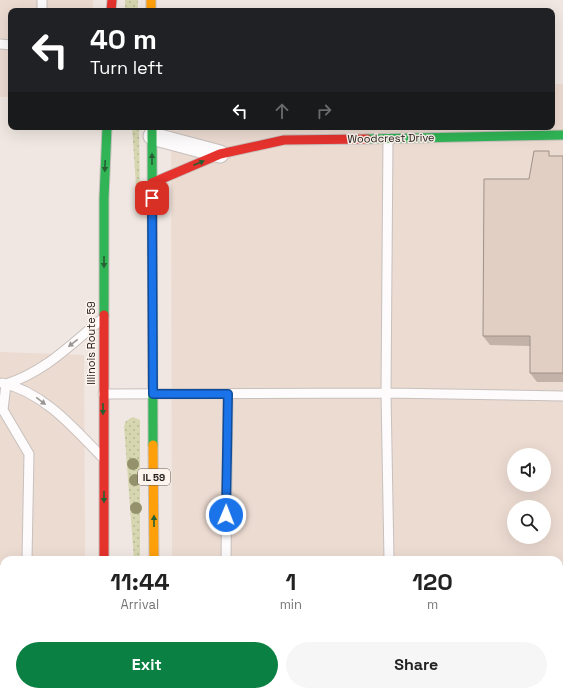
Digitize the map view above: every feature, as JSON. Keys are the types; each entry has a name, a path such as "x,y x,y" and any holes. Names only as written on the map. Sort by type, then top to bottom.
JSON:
{"main road":[{"name":"Illinois Route 59","path":"104,556 104,198 107,130"},
{"name":"IL 59","path":"152,132 154,556"},
{"name":"Woodcrest Drive","path":"152,183 220,154 284,140 563,135"}],"street":[{"name":"Woodcrest Drive","path":"152,132 220,154"}],"lane":[{"path":"388,138 386,393 389,556"},
{"path":"3,384 25,378 50,363 104,318"},
{"path":"3,384 2,412 29,454 27,556"},
{"path":"3,384 34,396 62,416 104,458"},
{"path":"103,394 386,393 563,396"},
{"path":"226,556 228,394"}],"shaded area":[{"path":"0,0 93,0 93,8 8,8 8,97 0,97"},
{"path":"555,84 563,84 563,556 172,556 171,130 555,130"},
{"path":"0,352 84,355 85,556 0,556"}],"green space":[{"path":"125,0 138,0 138,8 125,8"},
{"path":"132,130 139,130 140,201 137,201"},
{"path":"133,417 140,420 140,556 134,556 124,426 126,421"}],"building":[{"path":"534,151 549,151 549,156 563,156 563,373 530,373 530,336 483,336 484,179 529,179"}],"traffic: fast":[{"path":"104,315 104,198 107,130"},
{"path":"152,130 153,445"},
{"path":"367,139 563,135"}],"traffic: slow":[{"path":"151,0 151,8"},
{"path":"153,445 154,556"}],"traffic: jam":[{"path":"111,8 112,0"},
{"path":"152,183 220,154 284,140 367,139"},
{"path":"104,315 104,556"}],"route":[{"path":"152,198 153,394 228,394 226,515"}]}
